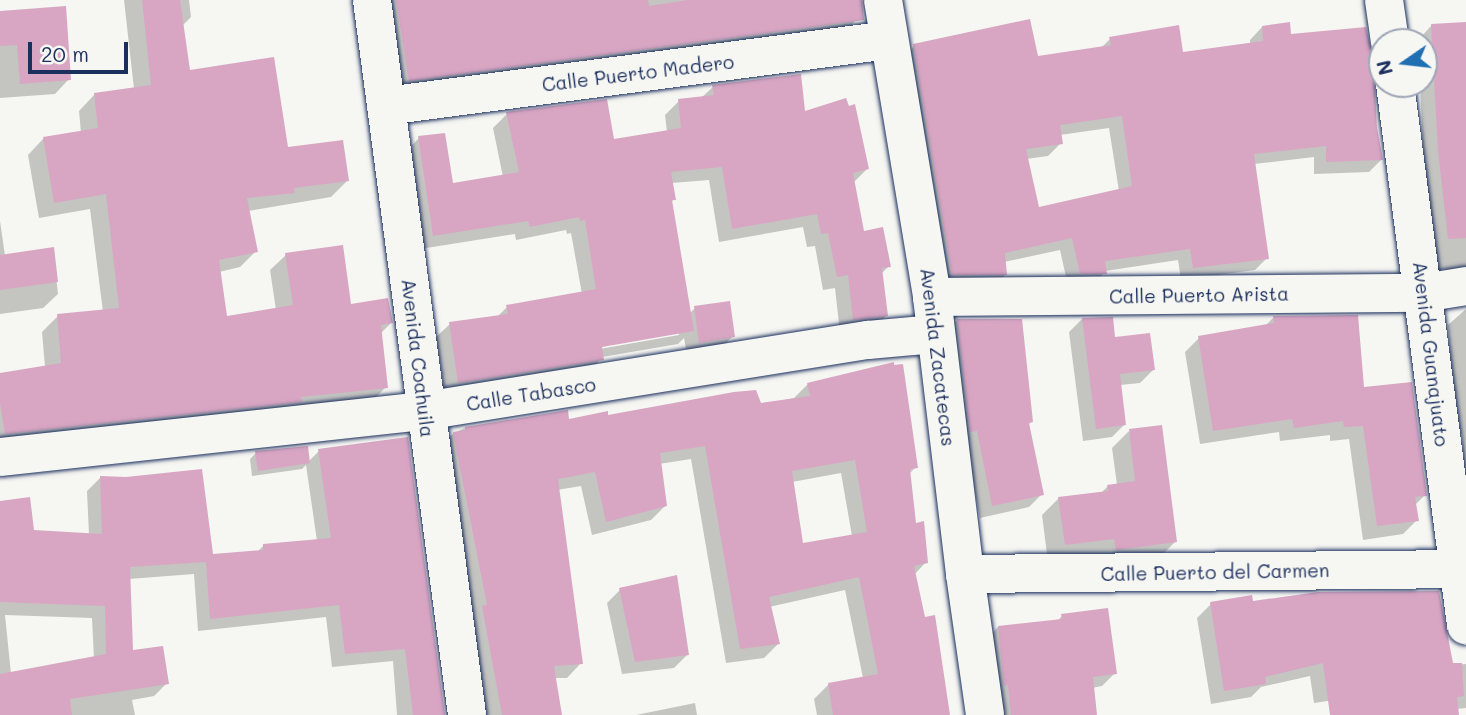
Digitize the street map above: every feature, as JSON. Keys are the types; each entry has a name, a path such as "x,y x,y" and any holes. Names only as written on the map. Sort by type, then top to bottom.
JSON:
{"street":[{"name":"Avenida Coahuila","path":"372,0 424,411 467,715"},
{"name":"Avenida Zacatecas","path":"883,0 934,315 985,715"},
{"path":"1384,0 1388,28"},
{"name":"Calle Puerto Madero","path":"386,106 889,40"},
{"name":"Avenida Guanajuato","path":"1397,98 1462,570 1466,625"},
{"name":"Calle Puerto Arista","path":"934,315 1423,293 1466,286"},
{"name":"Calle Tabasco","path":"0,457 424,411 868,340 934,315"},
{"name":"Calle Puerto del Carmen","path":"965,574 1462,570"}],"building":[{"path":"142,0 180,0 190,70 274,57 288,147 343,140 349,181 294,188 295,193 247,198 258,252 219,260 227,316 293,305 285,253 343,245 351,304 388,298 393,323 381,325 388,388 301,397 302,402 5,434 0,403 0,373 61,363 57,314 119,308 106,194 54,203 43,137 98,128 94,93 151,85"},
{"path":"396,0 648,0 649,6 688,0 862,0 864,20 409,81"},
{"path":"66,6 71,80 20,84 17,45 0,46 0,11"},
{"path":"1030,19 1038,56 1111,45 1109,37 1179,25 1183,52 1263,41 1262,26 1290,22 1291,34 1366,27 1368,98 1375,98 1383,160 1326,162 1326,146 1254,154 1269,259 1193,268 1190,249 1105,261 1107,274 1080,274 1072,238 1005,253 1007,275 952,275 913,44","holes":["1122,116 1132,186 1039,207 1026,149 1063,144 1060,125"]},
{"path":"1466,22 1466,238 1448,239 1435,98 1438,98 1438,28 1431,28 1431,24"},
{"path":"801,74 805,111 846,98 849,106 855,104 869,169 853,173 864,231 883,227 891,267 882,268 888,316 853,320 848,275 837,277 828,233 821,234 817,214 732,229 722,167 671,172 676,200 672,200 694,331 602,347 604,360 458,383 449,322 508,314 506,305 596,289 585,220 580,221 579,217 530,227 528,221 433,236 418,136 445,133 453,183 519,172 506,112 607,99 614,139 681,128 678,99 714,95 712,85"},
{"path":"54,247 58,282 0,290 0,255"},
{"path":"730,301 735,337 699,343 694,306"},
{"path":"1358,315 1364,387 1412,382 1427,496 1415,497 1419,521 1377,526 1363,426 1344,427 1343,421 1294,428 1292,419 1213,431 1198,336 1274,323 1273,316"},
{"path":"1113,317 1115,337 1150,333 1155,370 1120,374 1126,425 1096,429 1082,318"},
{"path":"957,319 1022,319 1033,422 1029,423 1044,495 992,506 977,431 970,432"},
{"path":"894,362 894,365 903,364 918,468 910,469 916,523 924,521 928,563 914,566 925,617 935,615 950,715 833,715 828,683 878,674 859,577 769,597 780,644 740,649 705,446 660,453 667,506 606,522 595,472 558,479 583,664 554,666 562,715 502,715 482,606 487,605 453,432 465,430 465,427 568,410 569,419 608,411 608,415 734,392 756,390 761,403 810,396 807,383","holes":["855,460 867,532 803,543 792,471"]},
{"path":"1162,425 1177,542 1116,550 1114,539 1065,545 1058,497 1108,491 1107,485 1135,481 1129,429"},
{"path":"408,437 445,715 413,715 405,649 345,654 339,605 210,619 206,562 130,567 133,650 163,646 169,684 70,699 72,715 0,715 0,674 106,654 105,606 0,602 0,501 30,497 34,530 102,534 100,476 126,477 202,469 213,554 263,550 263,544 331,538 318,449"},
{"path":"308,446 310,463 258,471 255,451"},
{"path":"677,575 689,655 635,662 619,588"},
{"path":"1439,591 1453,663 1462,663 1464,696 1457,697 1459,715 1330,715 1323,663 1265,677 1266,684 1224,691 1210,602 1252,595 1253,601 1318,592"},
{"path":"1108,608 1117,674 1093,677 1097,715 1011,715 1008,685 1004,686 998,626 1062,619 1061,614"}]}
